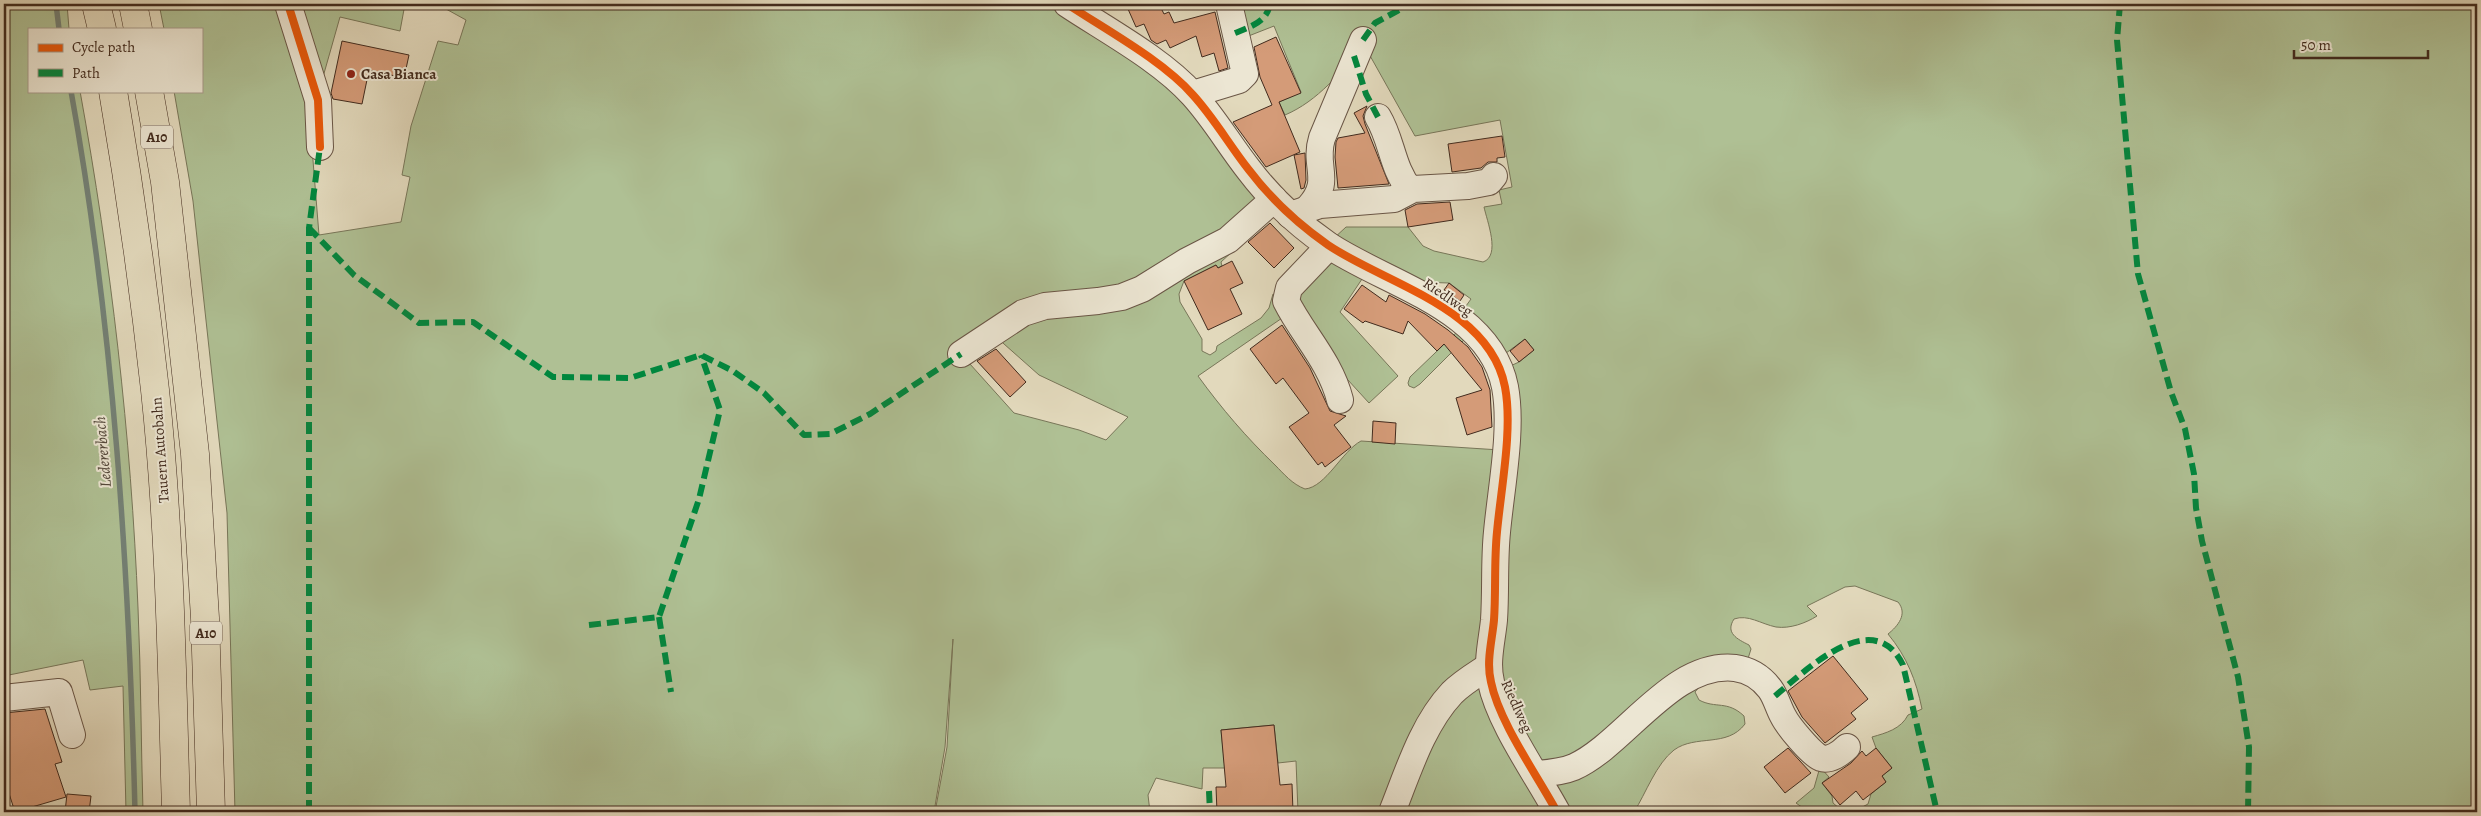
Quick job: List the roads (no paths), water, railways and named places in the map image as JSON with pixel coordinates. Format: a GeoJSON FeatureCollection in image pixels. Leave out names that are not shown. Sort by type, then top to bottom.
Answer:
{"type":"FeatureCollection","features":[{"type":"Feature","properties":{"kind":"highway"},"geometry":{"type":"LineString","coordinates":[[96,4],[102,28]]}},
{"type":"Feature","properties":{"kind":"highway"},"geometry":{"type":"LineString","coordinates":[[133,4],[138,28]]}},
{"type":"Feature","properties":{"kind":"highway","name":"Tauern Autobahn"},"geometry":{"type":"LineString","coordinates":[[113,92],[128,179],[155,391],[170,616],[176,812]]}},
{"type":"Feature","properties":{"kind":"highway","name":"A10"},"geometry":{"type":"LineString","coordinates":[[149,92],[165,182],[195,454],[206,618],[211,812]]}},
{"type":"Feature","properties":{"kind":"street"},"geometry":{"type":"LineString","coordinates":[[288,4],[318,100],[320,146]]}},
{"type":"Feature","properties":{"kind":"street","name":"Riedlweg"},"geometry":{"type":"LineString","coordinates":[[1067,4],[1155,62],[1193,94],[1250,172],[1291,207],[1330,246],[1407,287],[1454,316],[1482,339],[1500,369],[1507,402],[1507,428],[1496,536],[1494,620],[1489,666],[1491,682],[1496,699],[1557,812]]}},
{"type":"Feature","properties":{"kind":"street"},"geometry":{"type":"LineString","coordinates":[[1193,94],[1239,80],[1245,74],[1228,4]]}},
{"type":"Feature","properties":{"kind":"street"},"geometry":{"type":"LineString","coordinates":[[961,354],[1024,313],[1045,306],[1122,297],[1142,289],[1187,261],[1291,207],[1321,187],[1318,154],[1322,138],[1363,40]]}},
{"type":"Feature","properties":{"kind":"street"},"geometry":{"type":"LineString","coordinates":[[1378,117],[1390,144],[1399,174],[1410,190]]}},
{"type":"Feature","properties":{"kind":"street"},"geometry":{"type":"LineString","coordinates":[[1291,207],[1388,200],[1410,190],[1468,186],[1489,182],[1494,176]]}},
{"type":"Feature","properties":{"kind":"street"},"geometry":{"type":"LineString","coordinates":[[1330,246],[1289,288],[1286,301],[1328,367],[1340,400]]}},
{"type":"Feature","properties":{"kind":"street"},"geometry":{"type":"LineString","coordinates":[[1392,812],[1419,746],[1437,714],[1452,693],[1489,666]]}},
{"type":"Feature","properties":{"kind":"street"},"geometry":{"type":"LineString","coordinates":[[1537,774],[1574,766],[1600,749],[1674,688],[1698,675],[1721,668],[1735,668],[1758,676],[1775,696],[1784,718],[1815,754],[1822,759],[1838,755],[1847,747]]}},
{"type":"Feature","properties":{"kind":"street"},"geometry":{"type":"LineString","coordinates":[[4,698],[59,692],[72,735]]}},
{"type":"Feature","properties":{"kind":"waterway","name":"Ledererbach"},"geometry":{"type":"LineString","coordinates":[[56,4],[59,28]]}},
{"type":"Feature","properties":{"kind":"waterway","name":"Ledererbach"},"geometry":{"type":"LineString","coordinates":[[71,92],[86,180],[98,270],[117,450],[129,631],[135,812]]}},
{"type":"Feature","properties":{"kind":"place","name":"Casa Bianca"},"geometry":{"type":"Point","coordinates":[351,74]}}]}
